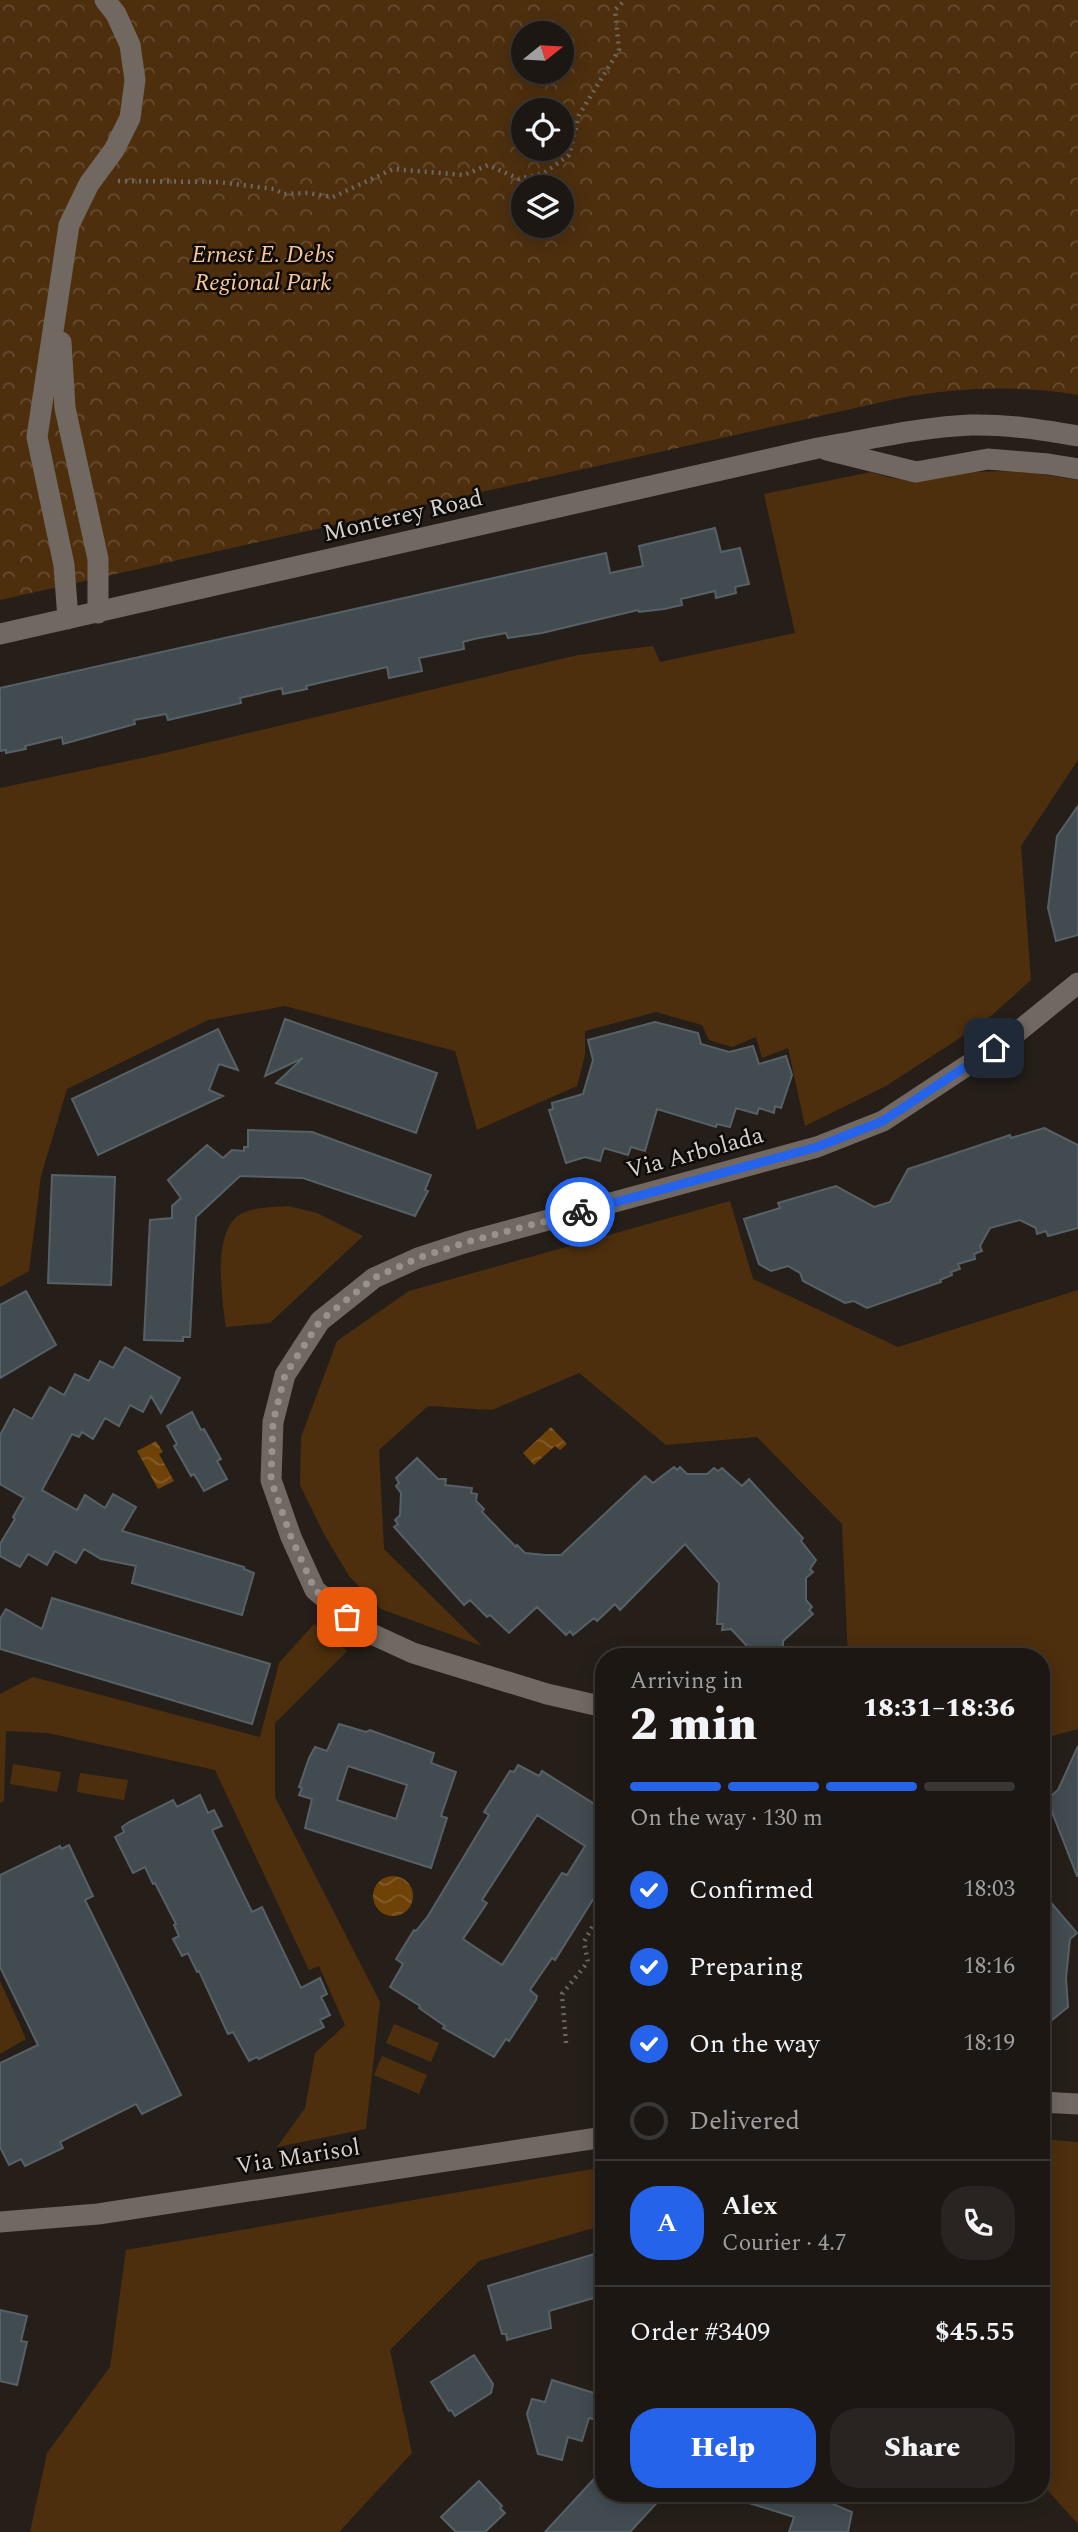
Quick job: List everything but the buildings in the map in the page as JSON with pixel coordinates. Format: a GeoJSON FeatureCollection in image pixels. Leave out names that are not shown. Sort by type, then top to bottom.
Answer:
{"type":"FeatureCollection","features":[{"type":"Feature","properties":{"kind":"street"},"geometry":{"type":"LineString","coordinates":[[68,619],[64,565],[37,437],[69,225],[130,118],[135,80],[130,45],[116,14],[105,0]]}},
{"type":"Feature","properties":{"kind":"street"},"geometry":{"type":"LineString","coordinates":[[69,225],[71,270],[64,305],[61,344],[65,408],[98,559],[98,613]]}},
{"type":"Feature","properties":{"kind":"street","name":"Monterey Road"},"geometry":{"type":"LineString","coordinates":[[1039,429],[1078,422]]}},
{"type":"Feature","properties":{"kind":"street","name":"Monterey Road"},"geometry":{"type":"LineString","coordinates":[[0,635],[818,448],[972,425],[1039,429],[1078,436]]}},
{"type":"Feature","properties":{"kind":"street"},"geometry":{"type":"LineString","coordinates":[[37,437],[70,429]]}},
{"type":"Feature","properties":{"kind":"street","name":"Monterey Road"},"geometry":{"type":"LineString","coordinates":[[818,448],[916,472],[988,459],[1078,469]]}},
{"type":"Feature","properties":{"kind":"street","name":"Via Arbolada"},"geometry":{"type":"LineString","coordinates":[[595,1705],[547,1694],[412,1653],[363,1630],[315,1590],[291,1537],[271,1480],[273,1422],[285,1375],[302,1346],[320,1321],[374,1278],[418,1258],[467,1242],[817,1147],[883,1121],[1015,1034],[1078,983]]}},
{"type":"Feature","properties":{"kind":"street"},"geometry":{"type":"LineString","coordinates":[[1050,2102],[1078,2104]]}},
{"type":"Feature","properties":{"kind":"street","name":"Via Marisol"},"geometry":{"type":"LineString","coordinates":[[0,2222],[98,2214],[595,2138]]}},
{"type":"Feature","properties":{"kind":"path"},"geometry":{"type":"LineString","coordinates":[[93,179],[156,183],[218,182],[274,189],[284,194],[308,193],[334,197],[393,169],[464,175],[488,165],[519,179],[544,173],[569,155],[579,115],[619,50],[615,9],[625,0]]}},
{"type":"Feature","properties":{"kind":"path"},"geometry":{"type":"LineString","coordinates":[[566,2043],[562,1994],[588,1962],[584,1942],[595,1922]]}},
{"type":"Feature","properties":{"kind":"green space","name":"Ernest E. Debs Regional Park"},"geometry":{"type":"Polygon","coordinates":[[[0,0],[1078,0],[1078,395],[989,389],[944,391],[900,398],[0,600],[0,0]]]}},
{"type":"Feature","properties":{"kind":"green space"},"geometry":{"type":"Polygon","coordinates":[[[1020,471],[1078,480],[1078,760],[1021,846],[1031,980],[983,1023],[886,1086],[805,1126],[788,1048],[762,1058],[756,1037],[732,1047],[709,1040],[702,1025],[656,1012],[585,1031],[585,1055],[577,1086],[477,1130],[455,1051],[285,1006],[208,1020],[67,1089],[41,1176],[29,1271],[0,1287],[0,788],[156,755],[578,655],[653,646],[660,662],[795,633],[764,494],[871,472],[911,480],[963,472],[1020,471]]]}},
{"type":"Feature","properties":{"kind":"green space"},"geometry":{"type":"Polygon","coordinates":[[[730,1201],[753,1279],[898,1347],[1078,1290],[1078,1729],[1050,1737],[1050,1648],[848,1648],[842,1524],[757,1437],[666,1445],[579,1373],[492,1410],[428,1406],[379,1450],[384,1549],[482,1646],[381,1609],[349,1576],[300,1485],[301,1437],[337,1341],[409,1291],[730,1201]]]}},
{"type":"Feature","properties":{"kind":"green space"},"geometry":{"type":"Polygon","coordinates":[[[288,1206],[317,1213],[363,1236],[270,1323],[226,1327],[221,1267],[225,1236],[231,1224],[239,1215],[250,1210],[288,1206]]]}},
{"type":"Feature","properties":{"kind":"green space"},"geometry":{"type":"Polygon","coordinates":[[[314,1624],[347,1651],[275,1723],[275,1797],[380,2002],[366,2129],[277,2147],[305,2108],[315,2053],[345,2025],[319,1966],[309,1970],[215,1770],[48,1733],[6,1731],[4,1801],[0,1803],[0,1694],[33,1677],[260,1737],[279,1663],[314,1624]]]}},
{"type":"Feature","properties":{"kind":"green space"},"geometry":{"type":"Polygon","coordinates":[[[13,1764],[61,1772],[57,1792],[10,1784],[13,1764]]]}},
{"type":"Feature","properties":{"kind":"green space"},"geometry":{"type":"Polygon","coordinates":[[[80,1773],[128,1780],[124,1800],[77,1792],[80,1773]]]}},
{"type":"Feature","properties":{"kind":"green space"},"geometry":{"type":"Polygon","coordinates":[[[0,1981],[26,2039],[0,2054],[0,1981]]]}},
{"type":"Feature","properties":{"kind":"green space"},"geometry":{"type":"Polygon","coordinates":[[[394,2024],[439,2043],[431,2062],[386,2043],[394,2024]]]}},
{"type":"Feature","properties":{"kind":"green space"},"geometry":{"type":"Polygon","coordinates":[[[382,2056],[427,2075],[419,2094],[374,2075],[382,2056]]]}},
{"type":"Feature","properties":{"kind":"green space"},"geometry":{"type":"Polygon","coordinates":[[[1050,2140],[1078,2142],[1078,2524],[1050,2493],[1050,2140]]]}},
{"type":"Feature","properties":{"kind":"green space"},"geometry":{"type":"Polygon","coordinates":[[[595,2169],[595,2228],[479,2261],[390,2350],[412,2453],[339,2532],[30,2532],[47,2453],[110,2367],[126,2250],[595,2169]]]}},
{"type":"Feature","properties":{"kind":"water"},"geometry":{"type":"Polygon","coordinates":[[[551,1427],[567,1444],[560,1450],[555,1446],[534,1465],[523,1453],[551,1427]]]}},
{"type":"Feature","properties":{"kind":"water"},"geometry":{"type":"Polygon","coordinates":[[[156,1441],[163,1452],[159,1454],[174,1481],[158,1489],[137,1451],[156,1441]]]}},
{"type":"Feature","properties":{"kind":"water"},"geometry":{"type":"Polygon","coordinates":[[[393,1876],[401,1877],[407,1882],[412,1888],[412,1904],[407,1910],[401,1915],[393,1916],[385,1915],[379,1910],[374,1904],[373,1896],[374,1888],[379,1882],[385,1877],[393,1876]]]}},
{"type":"Feature","properties":{"kind":"way so far"},"geometry":{"type":"LineString","coordinates":[[347,1617],[315,1590],[291,1537],[271,1480],[273,1422],[285,1375],[320,1321],[374,1278],[418,1258],[467,1242],[580,1212]]}},
{"type":"Feature","properties":{"kind":"route"},"geometry":{"type":"LineString","coordinates":[[580,1212],[817,1147],[883,1121],[994,1048]]}}]}
